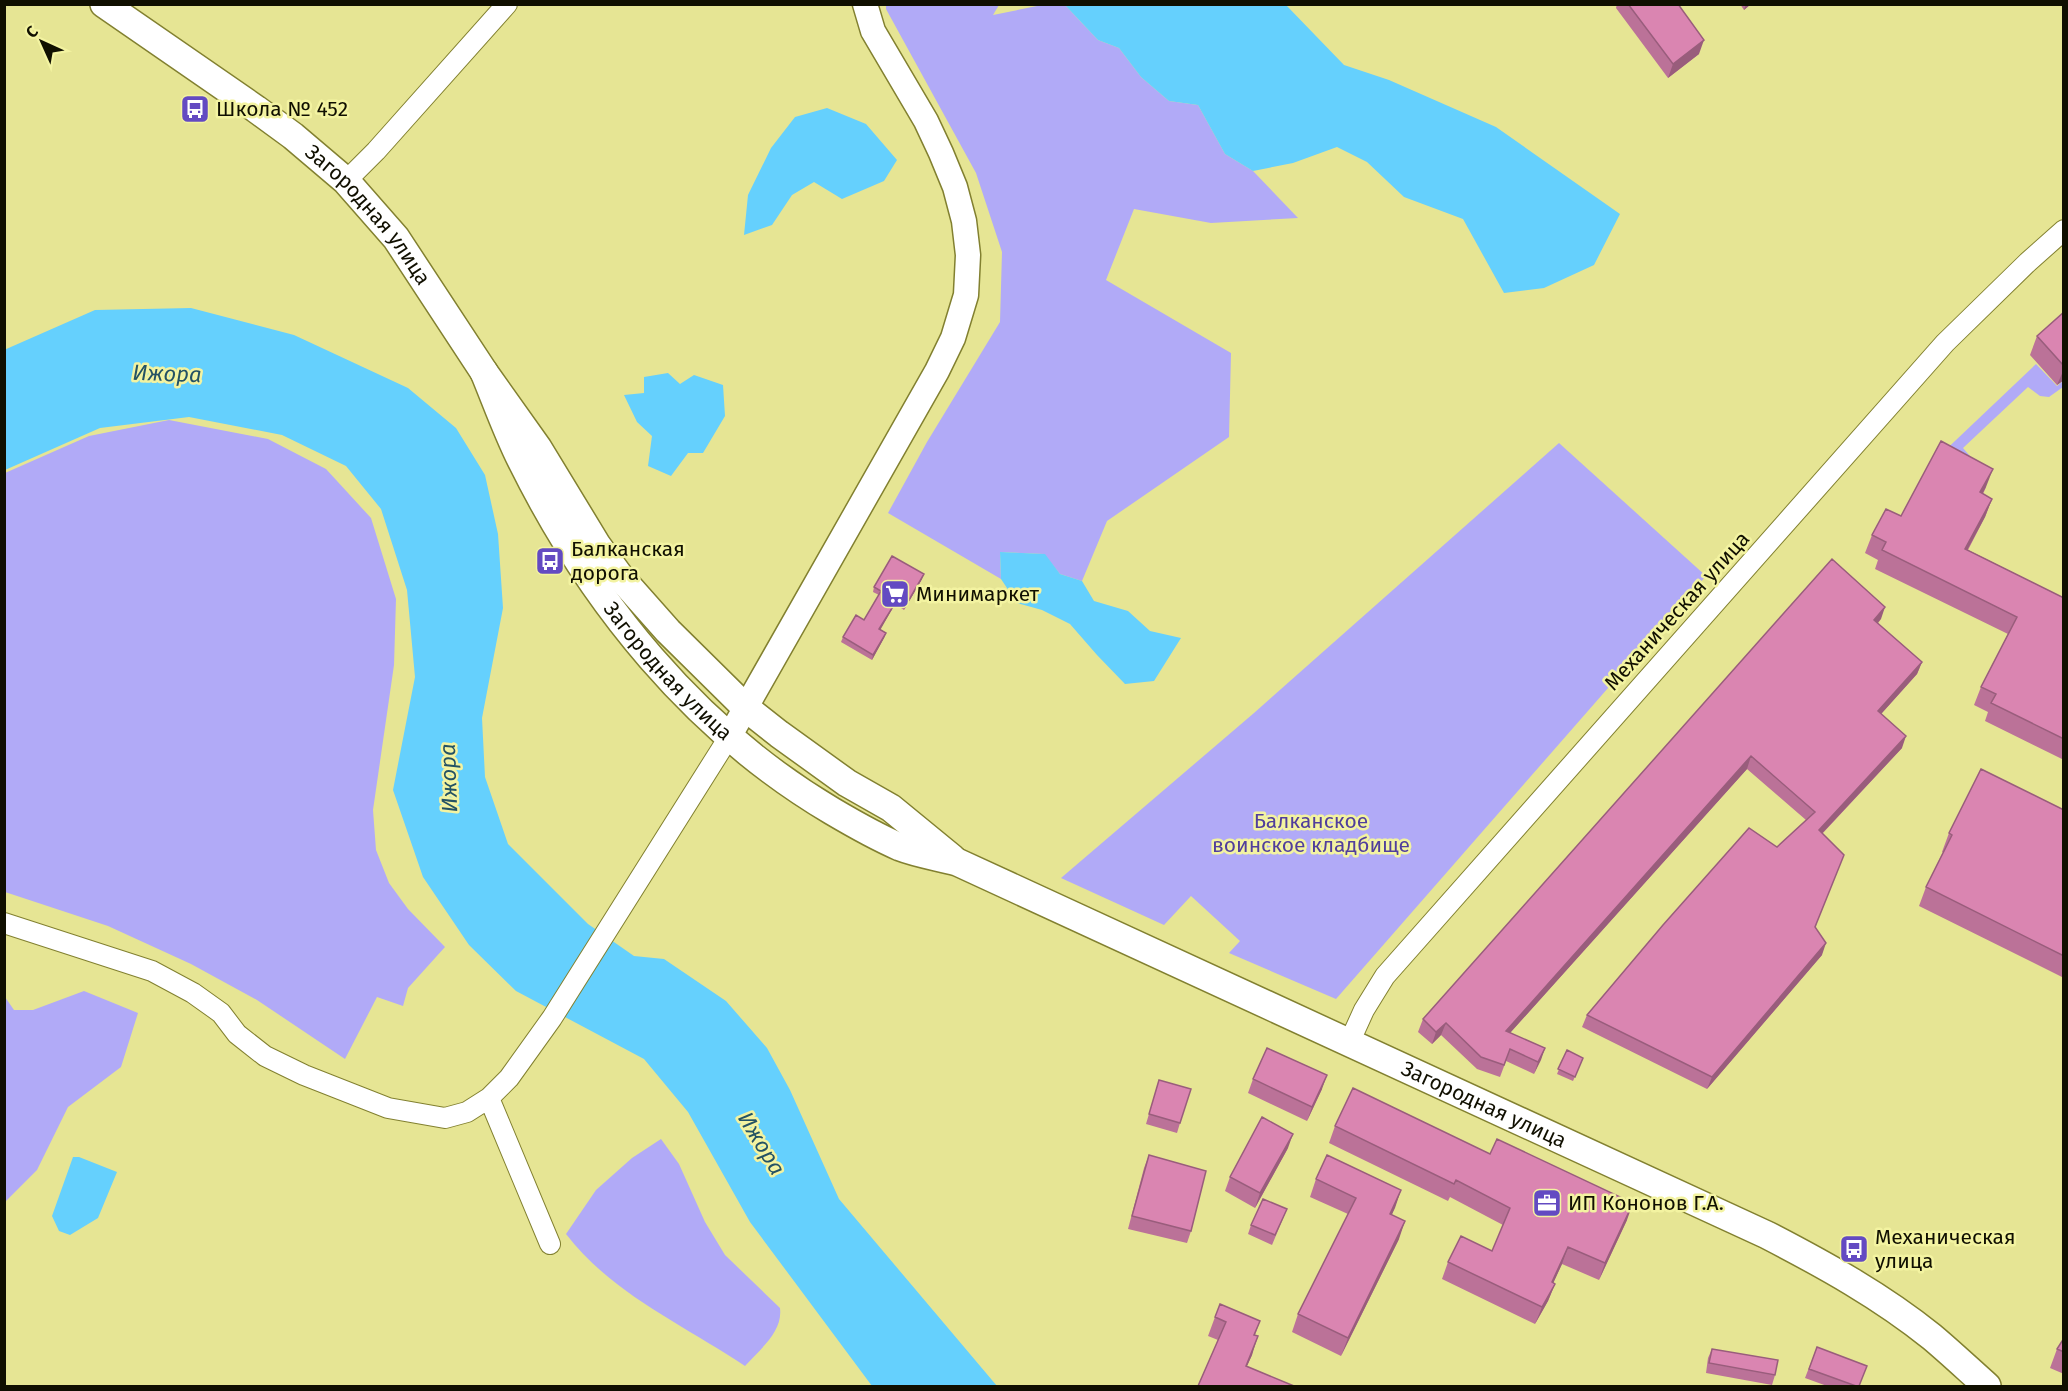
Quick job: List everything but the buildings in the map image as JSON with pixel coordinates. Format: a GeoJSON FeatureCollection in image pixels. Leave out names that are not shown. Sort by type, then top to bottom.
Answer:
{"type":"FeatureCollection","features":[{"type":"Feature","properties":{"kind":"main road","name":"Загородная улица"},"geometry":{"type":"LineString","coordinates":[[104,4],[293,136],[346,181],[396,238],[484,372],[538,448],[597,545],[621,578],[668,631],[746,708],[814,761],[891,808],[957,862]]}},
{"type":"Feature","properties":{"kind":"main road","name":"Загородная улица"},"geometry":{"type":"LineString","coordinates":[[484,372],[520,460],[568,546],[647,655],[729,737],[810,798],[865,830],[902,848],[957,862],[1715,1210],[1817,1261],[1878,1298],[1933,1338],[1987,1386]]}},
{"type":"Feature","properties":{"kind":"street"},"geometry":{"type":"LineString","coordinates":[[346,181],[376,151],[507,4]]}},
{"type":"Feature","properties":{"kind":"street"},"geometry":{"type":"LineString","coordinates":[[4,923],[152,971],[193,993],[220,1012],[237,1034],[265,1056],[304,1075],[388,1108],[445,1118],[467,1112],[489,1098],[509,1078],[552,1018],[613,925],[729,737],[953,338],[966,295],[968,255],[964,221],[956,187],[926,121],[873,31],[865,4]]}},
{"type":"Feature","properties":{"kind":"street","name":"Механическая улица"},"geometry":{"type":"LineString","coordinates":[[1349,1042],[1364,1010],[1385,976],[1938,352],[2028,262],[2064,230]]}},
{"type":"Feature","properties":{"kind":"street"},"geometry":{"type":"LineString","coordinates":[[489,1098],[550,1244]]}},
{"type":"Feature","properties":{"kind":"green space"},"geometry":{"type":"Polygon","coordinates":[[[886,4],[999,5],[993,15],[1037,6],[1065,5],[1098,40],[1119,48],[1141,77],[1169,101],[1198,105],[1225,154],[1253,171],[1298,218],[1211,223],[1134,209],[1106,280],[1231,353],[1229,437],[1107,521],[1082,581],[1060,574],[1044,554],[1000,552],[1001,579],[888,513],[927,442],[1000,322],[1002,252],[976,173],[886,9],[886,4]]]}},
{"type":"Feature","properties":{"kind":"green space"},"geometry":{"type":"Polygon","coordinates":[[[2036,364],[2057,386],[2063,381],[2063,387],[2049,397],[2040,396],[2028,387],[1963,448],[1988,477],[1936,459],[2036,364]]]}},
{"type":"Feature","properties":{"kind":"green space"},"geometry":{"type":"Polygon","coordinates":[[[169,420],[268,439],[326,469],[371,518],[396,599],[394,665],[373,810],[376,850],[389,883],[408,909],[445,947],[408,988],[403,1006],[377,997],[345,1059],[257,1000],[191,964],[108,926],[5,892],[5,473],[89,436],[169,420]]]}},
{"type":"Feature","properties":{"kind":"green space","name":"Балканское воинское кладбище"},"geometry":{"type":"Polygon","coordinates":[[[1559,443],[1706,576],[1336,999],[1229,953],[1240,941],[1191,896],[1164,925],[1061,878],[1254,713],[1559,443]]]}},
{"type":"Feature","properties":{"kind":"green space"},"geometry":{"type":"Polygon","coordinates":[[[84,991],[138,1013],[121,1067],[68,1107],[37,1170],[5,1202],[5,997],[14,1010],[33,1010],[84,991]]]}},
{"type":"Feature","properties":{"kind":"green space"},"geometry":{"type":"Polygon","coordinates":[[[661,1139],[679,1164],[705,1222],[725,1255],[780,1308],[778,1325],[774,1332],[745,1366],[627,1291],[584,1255],[566,1234],[596,1190],[632,1158],[661,1139]]]}},
{"type":"Feature","properties":{"kind":"water"},"geometry":{"type":"Polygon","coordinates":[[[1065,5],[1286,5],[1344,65],[1389,80],[1496,127],[1620,214],[1594,265],[1544,288],[1504,293],[1463,219],[1404,197],[1367,162],[1337,147],[1293,163],[1253,171],[1225,154],[1198,105],[1169,101],[1141,77],[1119,48],[1098,40],[1065,5]]]}},
{"type":"Feature","properties":{"kind":"water"},"geometry":{"type":"Polygon","coordinates":[[[827,108],[866,124],[897,160],[884,181],[842,199],[814,182],[792,195],[772,225],[744,235],[748,195],[771,148],[795,117],[827,108]]]}},
{"type":"Feature","properties":{"kind":"water","name":"Ижора"},"geometry":{"type":"Polygon","coordinates":[[[191,308],[294,335],[408,388],[456,428],[485,475],[498,534],[503,608],[482,718],[485,777],[508,844],[588,924],[634,956],[664,959],[726,1001],[767,1048],[790,1090],[839,1199],[997,1386],[872,1386],[750,1222],[688,1112],[644,1059],[516,991],[469,945],[423,877],[393,790],[415,677],[407,590],[381,509],[346,466],[282,435],[189,417],[100,428],[5,470],[4,350],[95,310],[191,308]]]}},
{"type":"Feature","properties":{"kind":"water"},"geometry":{"type":"Polygon","coordinates":[[[668,373],[680,384],[694,375],[723,385],[725,416],[703,453],[688,453],[671,476],[648,466],[652,436],[637,422],[624,395],[644,393],[644,377],[668,373]]]}},
{"type":"Feature","properties":{"kind":"water"},"geometry":{"type":"Polygon","coordinates":[[[1000,552],[1045,554],[1060,574],[1082,581],[1094,601],[1128,611],[1150,631],[1181,638],[1154,681],[1125,684],[1070,624],[1042,610],[1017,603],[1001,579],[1000,552]]]}},
{"type":"Feature","properties":{"kind":"water"},"geometry":{"type":"Polygon","coordinates":[[[73,1157],[79,1157],[117,1172],[98,1218],[70,1235],[59,1231],[52,1216],[73,1157]]]}},
{"type":"Feature","properties":{"kind":"place","name":"Школа № 452"},"geometry":{"type":"Point","coordinates":[195,109]}},
{"type":"Feature","properties":{"kind":"place","name":"Балканская дорога"},"geometry":{"type":"Point","coordinates":[550,561]}},
{"type":"Feature","properties":{"kind":"place","name":"Минимаркет"},"geometry":{"type":"Point","coordinates":[895,594]}},
{"type":"Feature","properties":{"kind":"place","name":"ИП Кононов Г.А."},"geometry":{"type":"Point","coordinates":[1547,1203]}},
{"type":"Feature","properties":{"kind":"place","name":"Механическая улица"},"geometry":{"type":"Point","coordinates":[1854,1249]}}]}
